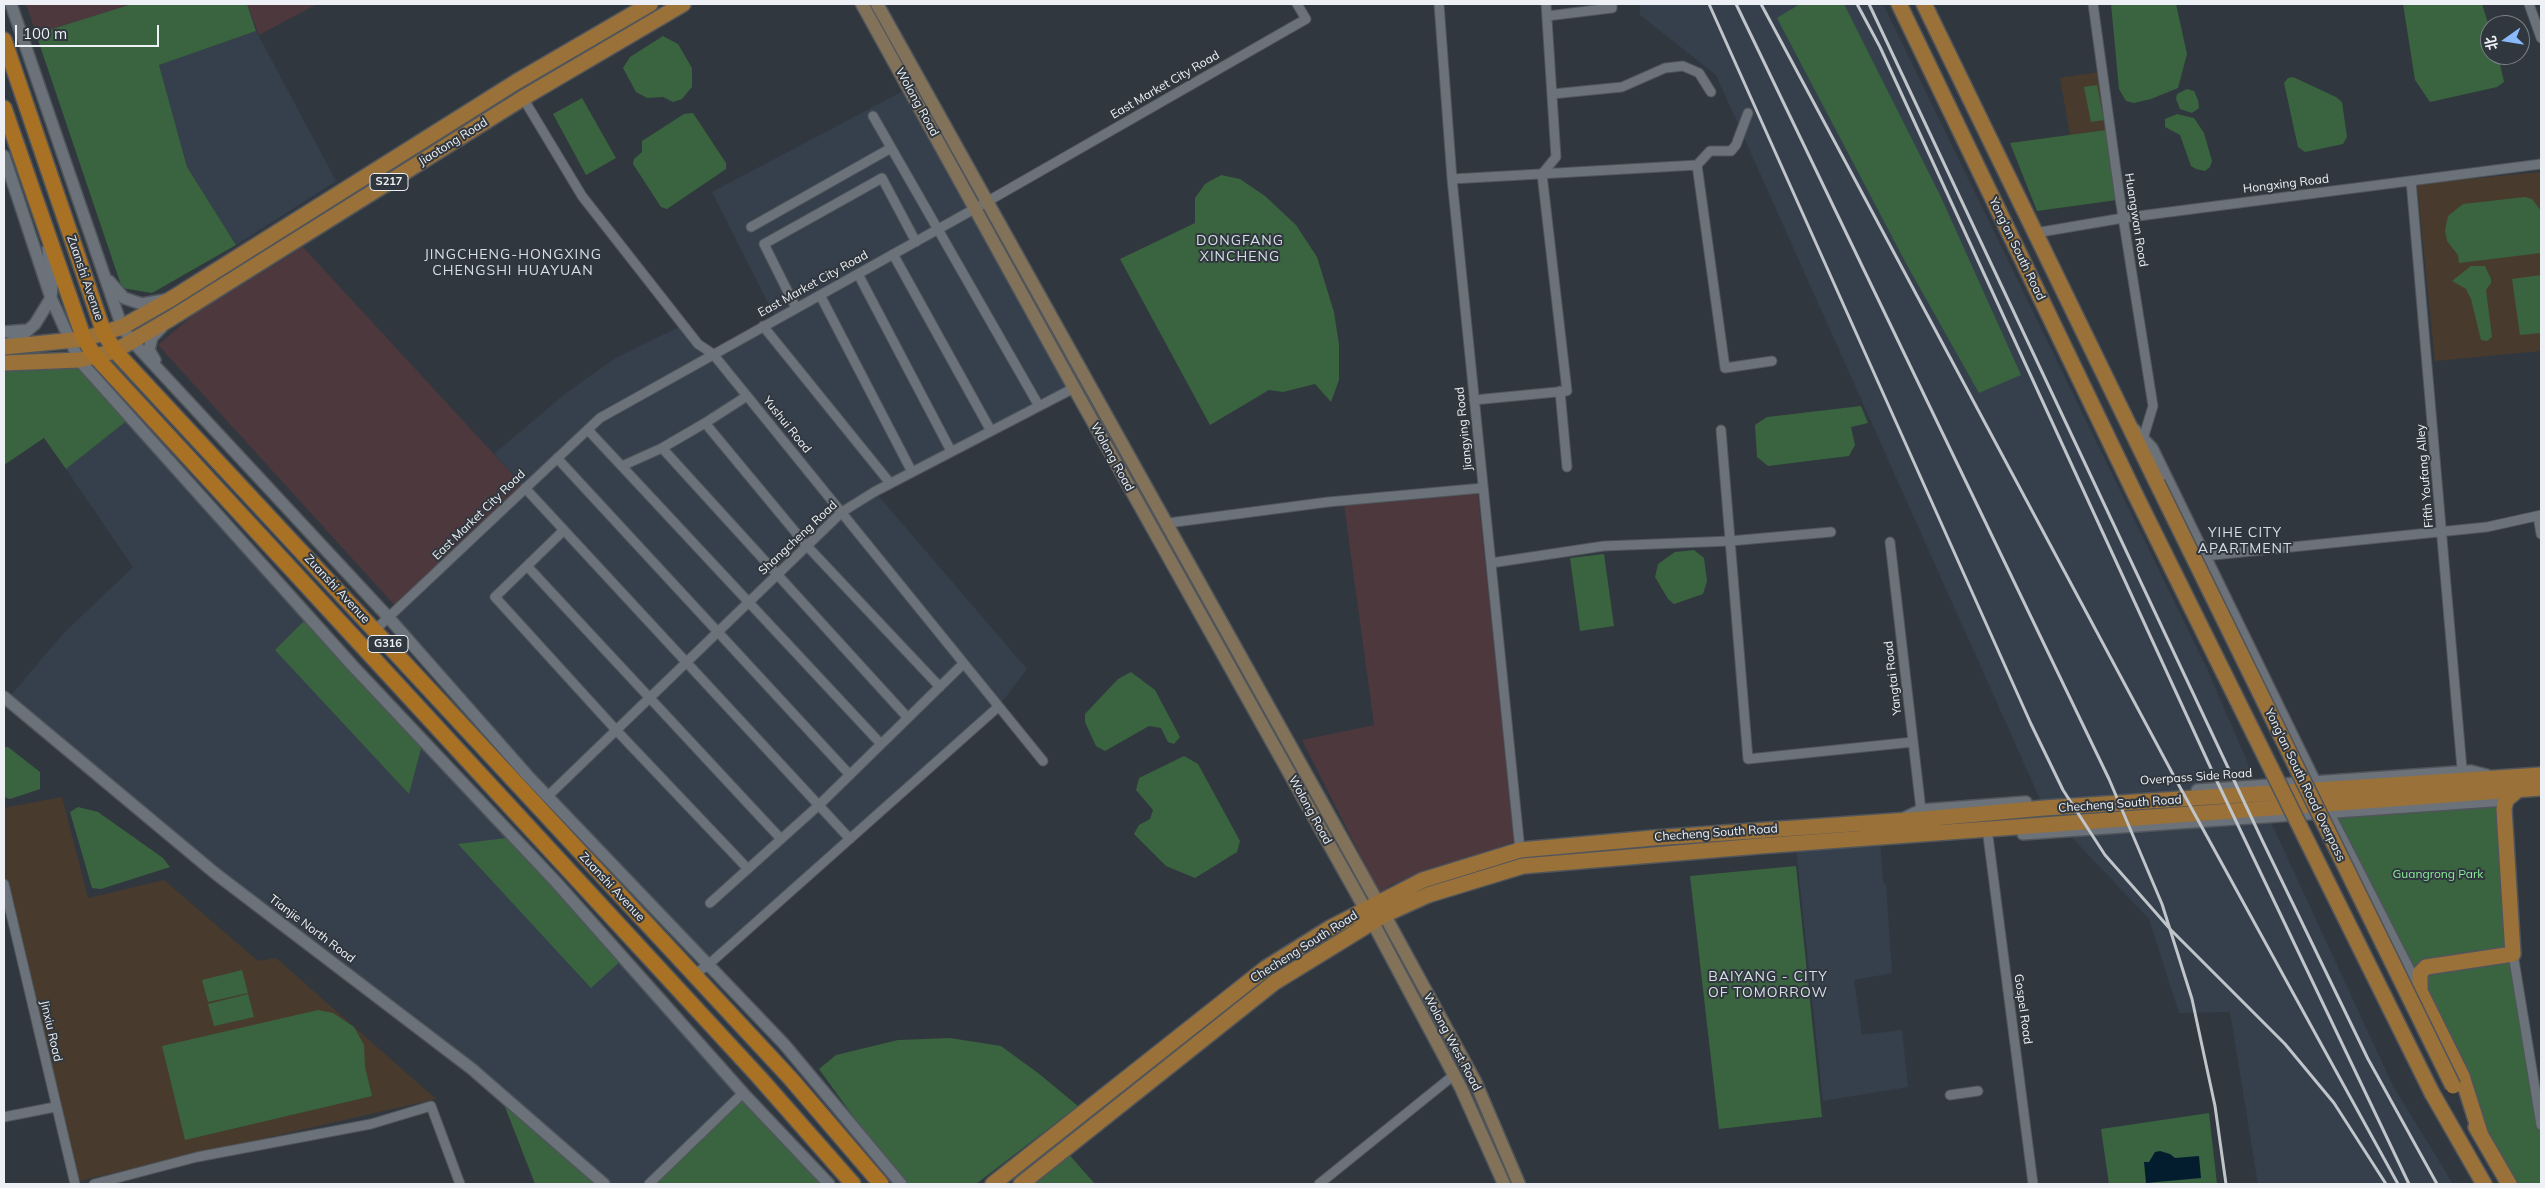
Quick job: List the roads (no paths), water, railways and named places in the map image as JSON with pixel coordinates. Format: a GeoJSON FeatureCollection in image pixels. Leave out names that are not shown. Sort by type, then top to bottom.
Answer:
{"type":"FeatureCollection","features":[{"type":"Feature","properties":{"kind":"highway","name":"Zuanshi Avenue"},"geometry":{"type":"LineString","coordinates":[[4,40],[104,333],[115,351],[375,630],[543,801],[693,975],[795,1083],[881,1184]]}},
{"type":"Feature","properties":{"kind":"highway","name":"Zuanshi Avenue"},"geometry":{"type":"LineString","coordinates":[[4,108],[84,339],[94,356],[759,1076],[853,1184]]}},
{"type":"Feature","properties":{"kind":"main road","name":"Jiaotong Road"},"geometry":{"type":"LineString","coordinates":[[104,333],[122,327],[171,299],[516,82],[650,4]]}},
{"type":"Feature","properties":{"kind":"main road","name":"Jiaotong Road"},"geometry":{"type":"LineString","coordinates":[[94,356],[115,351],[170,319],[523,98],[683,4]]}},
{"type":"Feature","properties":{"kind":"main road","name":"Wolong Road"},"geometry":{"type":"LineString","coordinates":[[862,4],[1074,388],[1375,912]]}},
{"type":"Feature","properties":{"kind":"main road","name":"Wolong Road"},"geometry":{"type":"LineString","coordinates":[[878,4],[1168,523],[1375,912]]}},
{"type":"Feature","properties":{"kind":"main road","name":"Yong'an South Road"},"geometry":{"type":"LineString","coordinates":[[1899,4],[2135,494]]}},
{"type":"Feature","properties":{"kind":"main road","name":"Yong'an South Road"},"geometry":{"type":"LineString","coordinates":[[1924,4],[2157,483]]}},
{"type":"Feature","properties":{"kind":"main road"},"geometry":{"type":"LineString","coordinates":[[2027,269],[2047,258]]}},
{"type":"Feature","properties":{"kind":"main road","name":"S217"},"geometry":{"type":"LineString","coordinates":[[4,346],[69,342],[104,333]]}},
{"type":"Feature","properties":{"kind":"main road","name":"S217"},"geometry":{"type":"LineString","coordinates":[[4,363],[35,360],[79,360],[94,356]]}},
{"type":"Feature","properties":{"kind":"main road","name":"Yong'an South Road Overpass"},"geometry":{"type":"LineString","coordinates":[[2157,483],[2453,1086],[2481,1136]]}},
{"type":"Feature","properties":{"kind":"main road","name":"Yong'an South Road Overpass"},"geometry":{"type":"LineString","coordinates":[[2135,494],[2432,1093],[2484,1184]]}},
{"type":"Feature","properties":{"kind":"main road","name":"Checheng South Road"},"geometry":{"type":"LineString","coordinates":[[1021,1184],[1275,982],[1375,912],[1423,880],[1520,850],[2044,808],[2541,776]]}},
{"type":"Feature","properties":{"kind":"main road","name":"Checheng South Road"},"geometry":{"type":"LineString","coordinates":[[993,1184],[1266,968],[1375,912],[1523,866],[1907,835],[2541,788]]}},
{"type":"Feature","properties":{"kind":"main road"},"geometry":{"type":"LineString","coordinates":[[2509,1184],[2481,1136],[2462,1076],[2420,991],[2420,973],[2426,967],[2513,954],[2504,809],[2506,800],[2519,790]]}},
{"type":"Feature","properties":{"kind":"main road","name":"Wolong West Road"},"geometry":{"type":"LineString","coordinates":[[1375,912],[1454,1075],[1504,1184]]}},
{"type":"Feature","properties":{"kind":"main road","name":"Wolong West Road"},"geometry":{"type":"LineString","coordinates":[[1375,912],[1474,1081],[1519,1184]]}},
{"type":"Feature","properties":{"kind":"street"},"geometry":{"type":"LineString","coordinates":[[11,4],[122,327],[132,341],[389,618],[543,801],[708,965],[792,1053],[901,1184]]}},
{"type":"Feature","properties":{"kind":"street","name":"East Market City Road"},"geometry":{"type":"LineString","coordinates":[[375,630],[600,418],[916,242],[1306,19],[1298,4]]}},
{"type":"Feature","properties":{"kind":"street","name":"Jiangying Road"},"geometry":{"type":"LineString","coordinates":[[1439,4],[1452,179],[1520,850]]}},
{"type":"Feature","properties":{"kind":"street"},"geometry":{"type":"LineString","coordinates":[[1474,400],[1566,391],[1542,174],[1556,157],[1546,4]]}},
{"type":"Feature","properties":{"kind":"street"},"geometry":{"type":"LineString","coordinates":[[1547,16],[1612,8],[1612,4]]}},
{"type":"Feature","properties":{"kind":"street","name":"Huangwan Road"},"geometry":{"type":"LineString","coordinates":[[2093,4],[2123,218],[2153,406],[2143,438]]}},
{"type":"Feature","properties":{"kind":"street"},"geometry":{"type":"LineString","coordinates":[[2529,4],[2541,38]]}},
{"type":"Feature","properties":{"kind":"street"},"geometry":{"type":"LineString","coordinates":[[4,36],[20,31]]}},
{"type":"Feature","properties":{"kind":"street"},"geometry":{"type":"LineString","coordinates":[[1552,94],[1622,87],[1665,68],[1683,66],[1699,73],[1711,92]]}},
{"type":"Feature","properties":{"kind":"street","name":"Yushui Road"},"geometry":{"type":"LineString","coordinates":[[523,98],[582,196],[698,344],[713,354],[1043,761]]}},
{"type":"Feature","properties":{"kind":"street"},"geometry":{"type":"LineString","coordinates":[[1452,179],[1697,164],[1710,150],[1731,151],[1736,145],[1748,113]]}},
{"type":"Feature","properties":{"kind":"street"},"geometry":{"type":"LineString","coordinates":[[873,116],[1039,406]]}},
{"type":"Feature","properties":{"kind":"street"},"geometry":{"type":"LineString","coordinates":[[751,227],[891,148]]}},
{"type":"Feature","properties":{"kind":"street"},"geometry":{"type":"LineString","coordinates":[[4,156],[51,298],[69,342],[79,360],[252,554],[597,928],[743,1093],[829,1184]]}},
{"type":"Feature","properties":{"kind":"street"},"geometry":{"type":"LineString","coordinates":[[1697,164],[1725,368],[1772,361]]}},
{"type":"Feature","properties":{"kind":"street","name":"Hongxing Road"},"geometry":{"type":"LineString","coordinates":[[2035,233],[2123,218],[2541,164]]}},
{"type":"Feature","properties":{"kind":"street"},"geometry":{"type":"LineString","coordinates":[[796,308],[764,244],[882,178],[916,242]]}},
{"type":"Feature","properties":{"kind":"street","name":"Fifth Youfang Alley"},"geometry":{"type":"LineString","coordinates":[[2411,181],[2462,769]]}},
{"type":"Feature","properties":{"kind":"street"},"geometry":{"type":"LineString","coordinates":[[4,346],[17,340],[34,324],[51,298],[52,285],[47,235]]}},
{"type":"Feature","properties":{"kind":"street"},"geometry":{"type":"LineString","coordinates":[[893,254],[991,431]]}},
{"type":"Feature","properties":{"kind":"street"},"geometry":{"type":"LineString","coordinates":[[102,270],[112,286],[124,298],[142,304],[171,299]]}},
{"type":"Feature","properties":{"kind":"street"},"geometry":{"type":"LineString","coordinates":[[858,274],[952,451]]}},
{"type":"Feature","properties":{"kind":"street"},"geometry":{"type":"LineString","coordinates":[[820,295],[912,472]]}},
{"type":"Feature","properties":{"kind":"street"},"geometry":{"type":"LineString","coordinates":[[165,376],[149,350],[152,338],[170,319]]}},
{"type":"Feature","properties":{"kind":"street"},"geometry":{"type":"LineString","coordinates":[[763,326],[890,483]]}},
{"type":"Feature","properties":{"kind":"street"},"geometry":{"type":"LineString","coordinates":[[4,332],[27,330]]}},
{"type":"Feature","properties":{"kind":"street"},"geometry":{"type":"LineString","coordinates":[[35,360],[54,366],[78,369],[112,399]]}},
{"type":"Feature","properties":{"kind":"street","name":"Shangcheng Road"},"geometry":{"type":"LineString","coordinates":[[543,801],[842,512],[890,483],[1074,388]]}},
{"type":"Feature","properties":{"kind":"street"},"geometry":{"type":"LineString","coordinates":[[1560,392],[1567,467]]}},
{"type":"Feature","properties":{"kind":"street"},"geometry":{"type":"LineString","coordinates":[[622,466],[662,448],[747,396]]}},
{"type":"Feature","properties":{"kind":"street"},"geometry":{"type":"LineString","coordinates":[[2126,420],[2152,448],[2315,782]]}},
{"type":"Feature","properties":{"kind":"street"},"geometry":{"type":"LineString","coordinates":[[705,423],[807,546],[940,687]]}},
{"type":"Feature","properties":{"kind":"street"},"geometry":{"type":"LineString","coordinates":[[588,430],[881,744]]}},
{"type":"Feature","properties":{"kind":"street"},"geometry":{"type":"LineString","coordinates":[[1721,430],[1748,758],[1913,742]]}},
{"type":"Feature","properties":{"kind":"street"},"geometry":{"type":"LineString","coordinates":[[662,448],[908,718]]}},
{"type":"Feature","properties":{"kind":"street"},"geometry":{"type":"LineString","coordinates":[[557,458],[850,775]]}},
{"type":"Feature","properties":{"kind":"street"},"geometry":{"type":"LineString","coordinates":[[246,491],[259,478]]}},
{"type":"Feature","properties":{"kind":"street"},"geometry":{"type":"LineString","coordinates":[[525,488],[850,838]]}},
{"type":"Feature","properties":{"kind":"street"},"geometry":{"type":"LineString","coordinates":[[1168,523],[1328,502],[1482,488]]}},
{"type":"Feature","properties":{"kind":"street"},"geometry":{"type":"LineString","coordinates":[[2204,556],[2487,527],[2540,516],[2541,534]]}},
{"type":"Feature","properties":{"kind":"street"},"geometry":{"type":"LineString","coordinates":[[564,530],[495,597],[616,730],[748,869]]}},
{"type":"Feature","properties":{"kind":"street"},"geometry":{"type":"LineString","coordinates":[[1490,563],[1604,546],[1730,541],[1831,532]]}},
{"type":"Feature","properties":{"kind":"street","name":"Yangtai Road"},"geometry":{"type":"LineString","coordinates":[[1890,542],[1921,810]]}},
{"type":"Feature","properties":{"kind":"street"},"geometry":{"type":"LineString","coordinates":[[252,554],[266,543]]}},
{"type":"Feature","properties":{"kind":"street"},"geometry":{"type":"LineString","coordinates":[[527,566],[781,839]]}},
{"type":"Feature","properties":{"kind":"street"},"geometry":{"type":"LineString","coordinates":[[710,903],[819,805],[963,664]]}},
{"type":"Feature","properties":{"kind":"street","name":"Tianjie North Road"},"geometry":{"type":"LineString","coordinates":[[4,697],[216,874],[472,1069],[604,1184]]}},
{"type":"Feature","properties":{"kind":"street"},"geometry":{"type":"LineString","coordinates":[[693,975],[708,965],[998,707]]}},
{"type":"Feature","properties":{"kind":"street","name":"Overpass Side Road"},"geometry":{"type":"LineString","coordinates":[[1897,821],[1921,810],[2471,771],[2498,778]]}},
{"type":"Feature","properties":{"kind":"street"},"geometry":{"type":"LineString","coordinates":[[1907,835],[1937,840],[2506,800]]}},
{"type":"Feature","properties":{"kind":"street"},"geometry":{"type":"LineString","coordinates":[[2328,812],[2420,991]]}},
{"type":"Feature","properties":{"kind":"street","name":"Gospel Road"},"geometry":{"type":"LineString","coordinates":[[1988,836],[2033,1184]]}},
{"type":"Feature","properties":{"kind":"street","name":"Jinxiu Road"},"geometry":{"type":"LineString","coordinates":[[4,884],[75,1184]]}},
{"type":"Feature","properties":{"kind":"street"},"geometry":{"type":"LineString","coordinates":[[597,928],[610,915]]}},
{"type":"Feature","properties":{"kind":"street"},"geometry":{"type":"LineString","coordinates":[[2513,954],[2541,1125]]}},
{"type":"Feature","properties":{"kind":"street"},"geometry":{"type":"LineString","coordinates":[[686,1028],[702,1014]]}},
{"type":"Feature","properties":{"kind":"street"},"geometry":{"type":"LineString","coordinates":[[792,1053],[795,1083]]}},
{"type":"Feature","properties":{"kind":"street"},"geometry":{"type":"LineString","coordinates":[[1319,1184],[1454,1075]]}},
{"type":"Feature","properties":{"kind":"street"},"geometry":{"type":"LineString","coordinates":[[649,1184],[759,1076]]}},
{"type":"Feature","properties":{"kind":"street"},"geometry":{"type":"LineString","coordinates":[[1950,1095],[1978,1091]]}},
{"type":"Feature","properties":{"kind":"street"},"geometry":{"type":"LineString","coordinates":[[4,1117],[55,1106]]}},
{"type":"Feature","properties":{"kind":"street"},"geometry":{"type":"LineString","coordinates":[[94,1184],[197,1157],[371,1124],[432,1106],[460,1184]]}},
{"type":"Feature","properties":{"kind":"railway"},"geometry":{"type":"LineString","coordinates":[[1709,4],[2031,724],[2063,790],[2105,855],[2171,930],[2285,1044],[2334,1103],[2386,1184]]}},
{"type":"Feature","properties":{"kind":"railway"},"geometry":{"type":"LineString","coordinates":[[1736,4],[2109,779],[2162,904],[2192,999],[2215,1106],[2226,1184]]}},
{"type":"Feature","properties":{"kind":"railway"},"geometry":{"type":"LineString","coordinates":[[1761,4],[2176,780],[2398,1184]]}},
{"type":"Feature","properties":{"kind":"railway"},"geometry":{"type":"LineString","coordinates":[[1857,4],[1880,47],[2214,775],[2409,1184]]}},
{"type":"Feature","properties":{"kind":"railway"},"geometry":{"type":"LineString","coordinates":[[1869,4],[2263,842],[2368,1059],[2437,1184]]}},
{"type":"Feature","properties":{"kind":"district","name":"DONGFANG XINCHENG"},"geometry":{"type":"Point","coordinates":[1240,250]}},
{"type":"Feature","properties":{"kind":"district","name":"JINGCHENG-HONGXING CHENGSHI HUAYUAN"},"geometry":{"type":"Point","coordinates":[513,264]}},
{"type":"Feature","properties":{"kind":"district","name":"YIHE CITY APARTMENT"},"geometry":{"type":"Point","coordinates":[2245,542]}},
{"type":"Feature","properties":{"kind":"district","name":"BAIYANG - CITY OF TOMORROW"},"geometry":{"type":"Point","coordinates":[1768,986]}},
{"type":"Feature","properties":{"kind":"park label","name":"Guangrong Park"},"geometry":{"type":"Point","coordinates":[2438,874]}}]}
